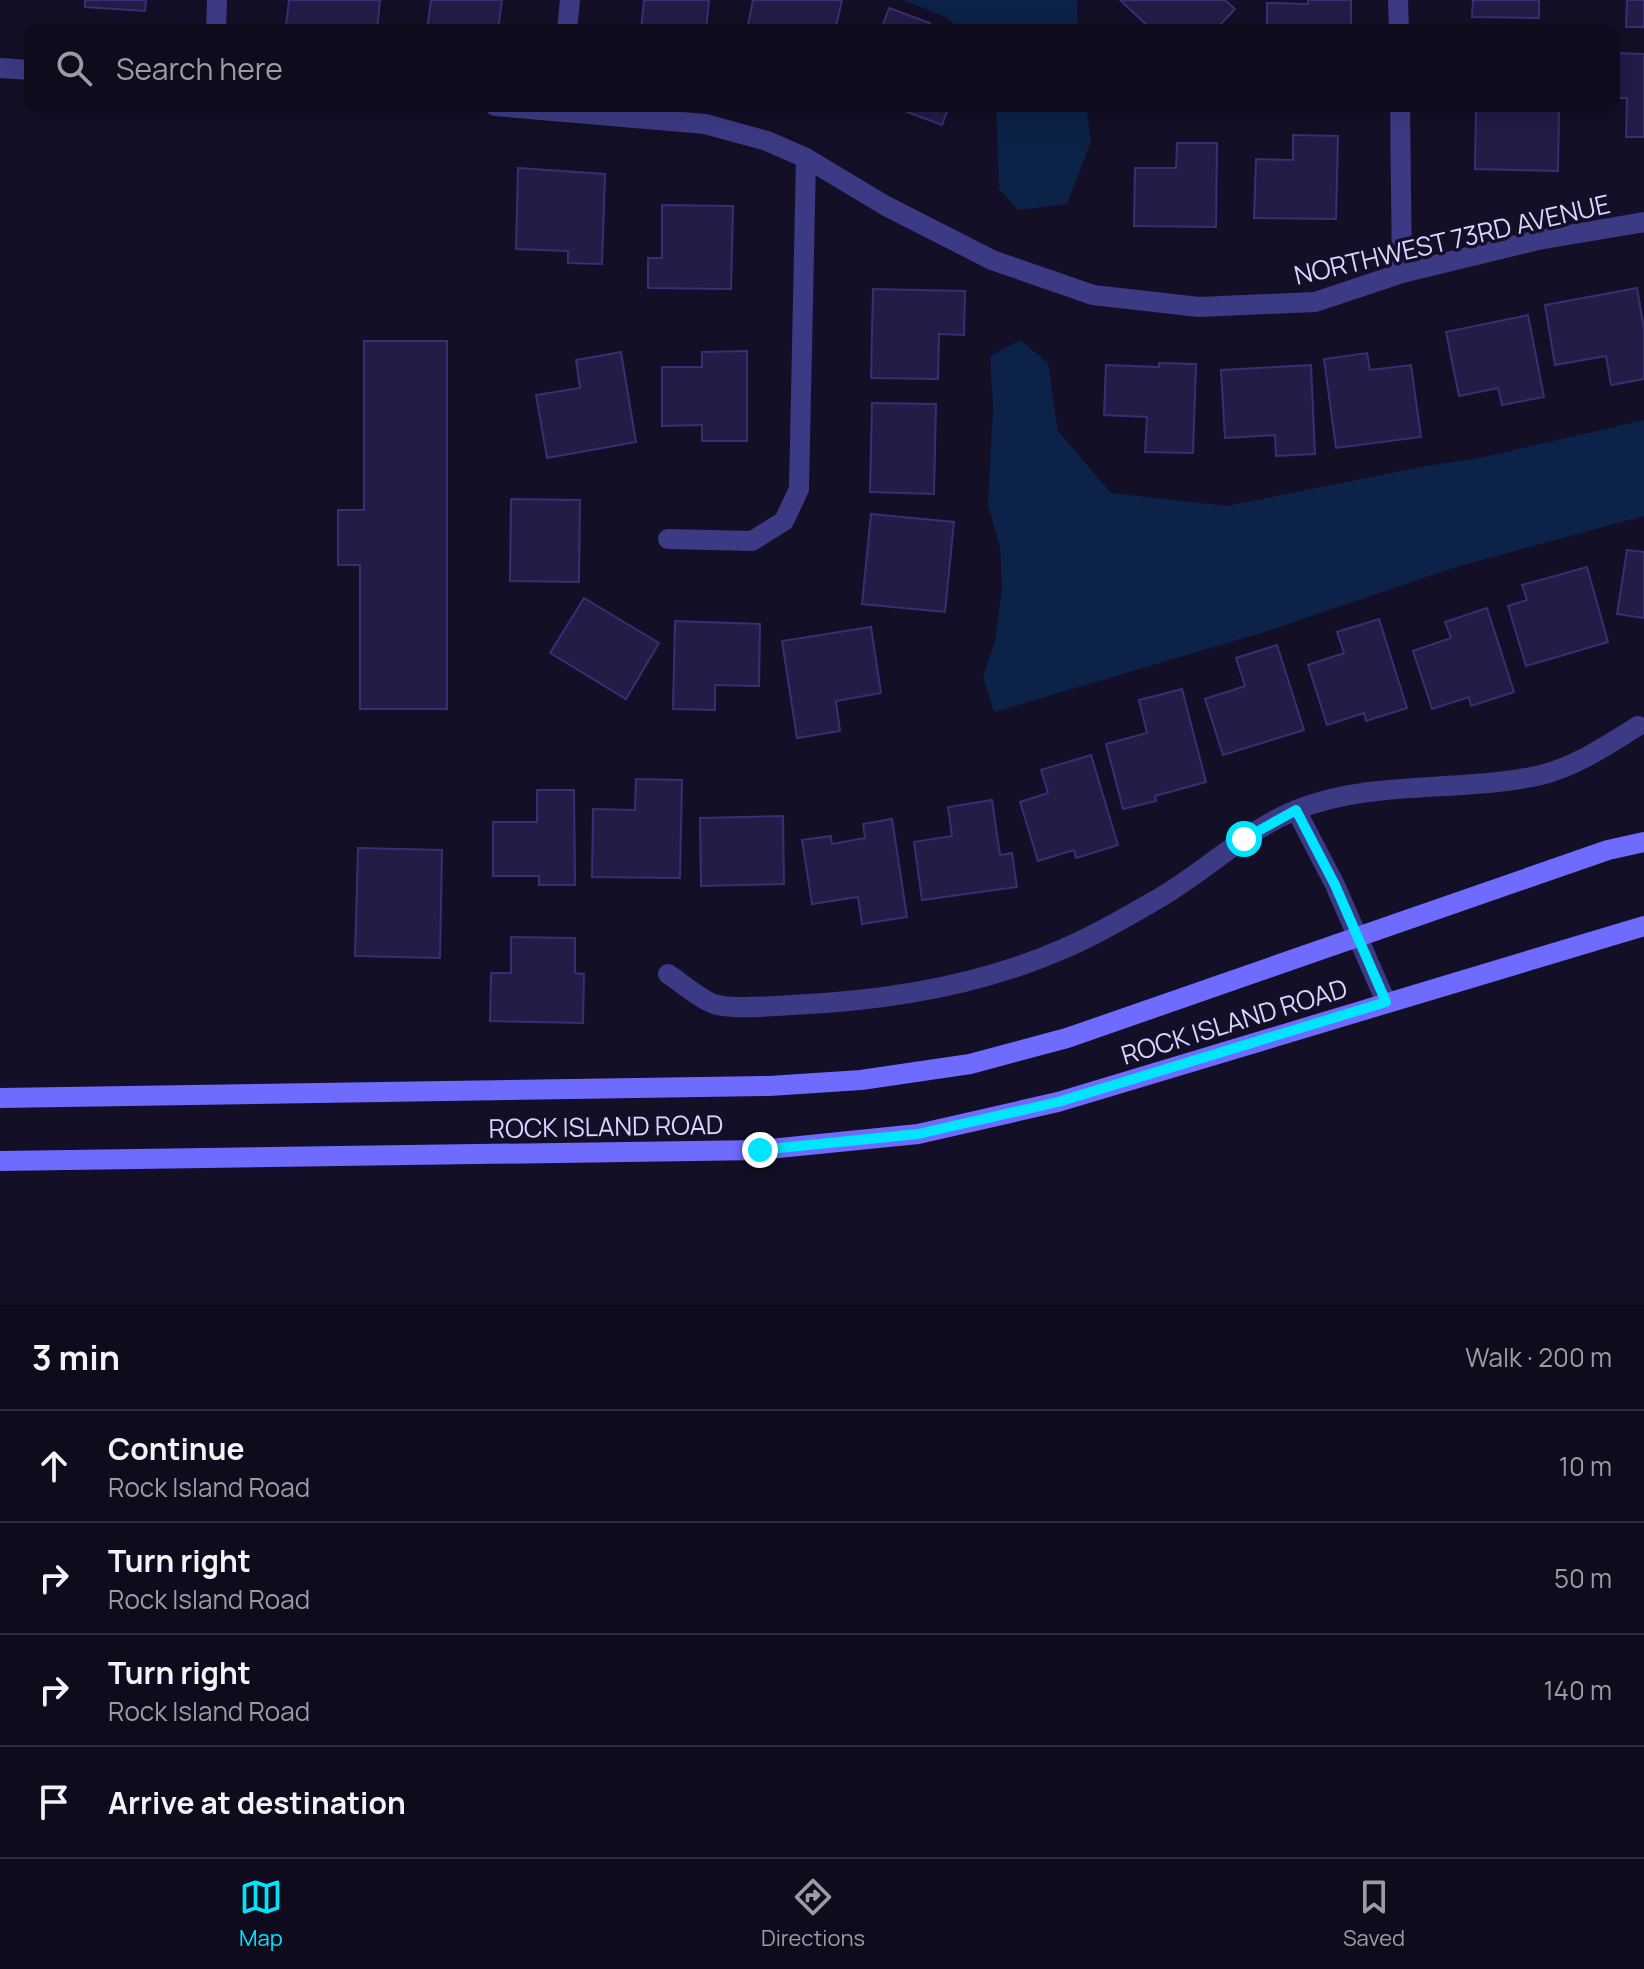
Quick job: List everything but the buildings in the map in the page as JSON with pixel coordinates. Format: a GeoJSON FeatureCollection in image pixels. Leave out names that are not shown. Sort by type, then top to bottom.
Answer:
{"type":"FeatureCollection","features":[{"type":"Feature","properties":{"kind":"main road","name":"ROCK ISLAND ROAD"},"geometry":{"type":"LineString","coordinates":[[0,1098],[754,1087],[861,1080],[970,1064],[1067,1038],[1357,935],[1608,850],[1644,842]]}},
{"type":"Feature","properties":{"kind":"main road","name":"ROCK ISLAND ROAD"},"geometry":{"type":"LineString","coordinates":[[0,1161],[760,1150],[918,1134],[1058,1102],[1644,926]]}},
{"type":"Feature","properties":{"kind":"street"},"geometry":{"type":"LineString","coordinates":[[216,24],[217,0]]}},
{"type":"Feature","properties":{"kind":"street"},"geometry":{"type":"LineString","coordinates":[[568,24],[570,0]]}},
{"type":"Feature","properties":{"kind":"street"},"geometry":{"type":"LineString","coordinates":[[1398,0],[1399,24]]}},
{"type":"Feature","properties":{"kind":"street"},"geometry":{"type":"LineString","coordinates":[[0,68],[24,70]]}},
{"type":"Feature","properties":{"kind":"street","name":"NORTHWEST 73RD AVENUE"},"geometry":{"type":"LineString","coordinates":[[596,112],[705,124],[767,141],[806,158],[886,206],[992,260],[1093,295],[1199,307],[1315,302],[1402,273],[1538,240],[1644,222]]}},
{"type":"Feature","properties":{"kind":"street"},"geometry":{"type":"LineString","coordinates":[[1400,112],[1402,273]]}},
{"type":"Feature","properties":{"kind":"street"},"geometry":{"type":"LineString","coordinates":[[668,539],[752,541],[784,521],[799,489],[806,158]]}},
{"type":"Feature","properties":{"kind":"street"},"geometry":{"type":"LineString","coordinates":[[668,974],[714,1004],[756,1007],[901,994],[985,977],[1063,949],[1157,900],[1244,839],[1296,810],[1356,795],[1490,783],[1543,774],[1585,759],[1638,726]]}},
{"type":"Feature","properties":{"kind":"street","name":"ROCK ISLAND ROAD"},"geometry":{"type":"LineString","coordinates":[[1296,810],[1335,885],[1386,1002]]}},
{"type":"Feature","properties":{"kind":"water"},"geometry":{"type":"Polygon","coordinates":[[[902,0],[1077,0],[1078,24],[954,24],[944,16],[902,0]]]}},
{"type":"Feature","properties":{"kind":"water"},"geometry":{"type":"Polygon","coordinates":[[[996,112],[1087,112],[1091,141],[1067,204],[1018,210],[999,189],[996,112]]]}},
{"type":"Feature","properties":{"kind":"water"},"geometry":{"type":"Polygon","coordinates":[[[1020,340],[1048,363],[1058,431],[1111,493],[1227,506],[1479,458],[1644,420],[1644,516],[1456,567],[1261,633],[994,712],[983,677],[995,641],[1002,588],[1000,547],[988,505],[993,407],[990,356],[1020,340]]]}},
{"type":"Feature","properties":{"kind":"route"},"geometry":{"type":"LineString","coordinates":[[760,1150],[918,1134],[1058,1102],[1386,1002],[1335,885],[1296,810],[1244,839]]}}]}
